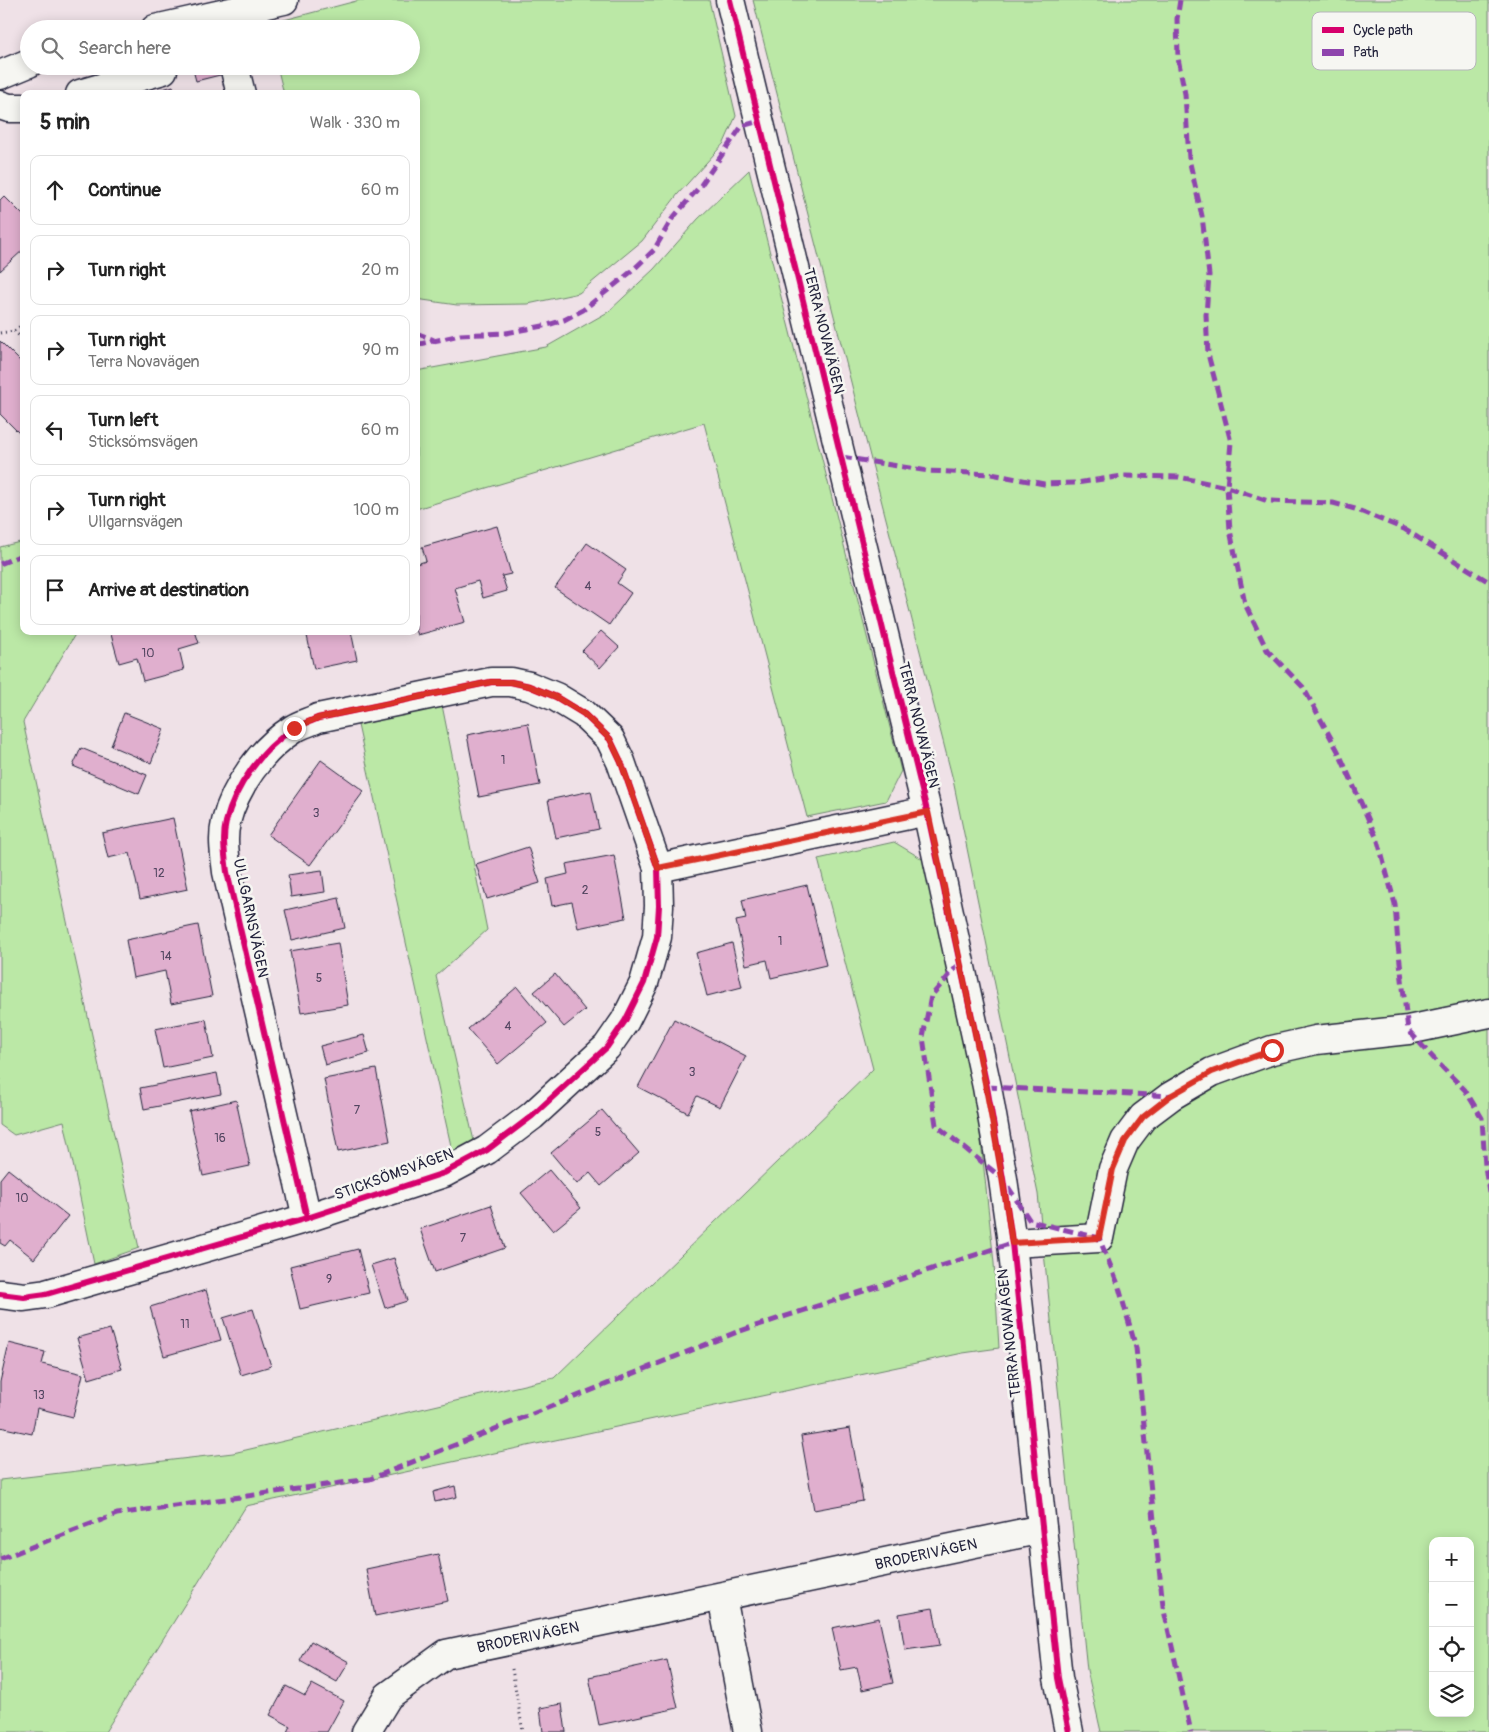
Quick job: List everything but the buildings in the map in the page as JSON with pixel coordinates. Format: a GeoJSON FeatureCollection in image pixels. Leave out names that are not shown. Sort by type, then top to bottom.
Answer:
{"type":"FeatureCollection","features":[{"type":"Feature","properties":{"kind":"street"},"geometry":{"type":"LineString","coordinates":[[230,20],[284,0]]}},
{"type":"Feature","properties":{"kind":"street","name":"TERRA NOVAVÄGEN"},"geometry":{"type":"LineString","coordinates":[[730,0],[928,812],[986,1086],[1003,1179],[1012,1243],[1058,1678],[1069,1732]]}},
{"type":"Feature","properties":{"kind":"street"},"geometry":{"type":"LineString","coordinates":[[0,75],[20,67]]}},
{"type":"Feature","properties":{"kind":"street"},"geometry":{"type":"LineString","coordinates":[[94,90],[146,75]]}},
{"type":"Feature","properties":{"kind":"street"},"geometry":{"type":"LineString","coordinates":[[236,75],[240,90]]}},
{"type":"Feature","properties":{"kind":"street"},"geometry":{"type":"LineString","coordinates":[[0,105],[9,108],[20,108]]}},
{"type":"Feature","properties":{"kind":"street","name":"ULLGARNSVÄGEN"},"geometry":{"type":"LineString","coordinates":[[306,1218],[226,872],[224,846],[226,823],[235,796],[254,768],[274,745],[294,728],[318,718],[491,682],[511,682],[529,686],[556,697],[584,714],[610,739],[621,762],[658,868]]}},
{"type":"Feature","properties":{"kind":"street"},"geometry":{"type":"LineString","coordinates":[[658,868],[928,812]]}},
{"type":"Feature","properties":{"kind":"street","name":"STICKSÖMSVÄGEN"},"geometry":{"type":"LineString","coordinates":[[0,1294],[24,1297],[46,1294],[306,1218],[444,1173],[487,1150],[532,1116],[607,1047],[626,1021],[644,983],[657,937],[659,906],[658,868]]}},
{"type":"Feature","properties":{"kind":"street"},"geometry":{"type":"LineString","coordinates":[[1012,1243],[1099,1238],[1113,1169],[1125,1141],[1143,1117],[1170,1096],[1212,1072],[1272,1050],[1316,1040],[1408,1030],[1489,1013]]}},
{"type":"Feature","properties":{"kind":"street","name":"BRODERIVÄGEN"},"geometry":{"type":"LineString","coordinates":[[366,1732],[388,1696],[446,1654],[1042,1529]]}},
{"type":"Feature","properties":{"kind":"street"},"geometry":{"type":"LineString","coordinates":[[722,1596],[748,1732]]}},
{"type":"Feature","properties":{"kind":"path"},"geometry":{"type":"LineString","coordinates":[[0,333],[14,331],[20,326]]}},
{"type":"Feature","properties":{"kind":"path"},"geometry":{"type":"LineString","coordinates":[[14,331],[20,336]]}},
{"type":"Feature","properties":{"kind":"path"},"geometry":{"type":"LineString","coordinates":[[507,1642],[523,1732]]}},
{"type":"Feature","properties":{"kind":"green space"},"geometry":{"type":"Polygon","coordinates":[[[360,0],[709,0],[736,116],[724,143],[678,194],[642,241],[579,293],[528,304],[457,305],[420,300],[420,90],[283,90],[279,75],[420,75],[420,20],[284,20],[360,0]]]}},
{"type":"Feature","properties":{"kind":"green space"},"geometry":{"type":"Polygon","coordinates":[[[753,0],[1489,0],[1489,1732],[1101,1732],[1087,1670],[1038,1194],[953,780],[753,0]]]}},
{"type":"Feature","properties":{"kind":"green space"},"geometry":{"type":"Polygon","coordinates":[[[749,170],[901,771],[886,801],[807,817],[704,423],[420,508],[420,370],[546,347],[608,312],[654,269],[698,219],[749,170]]]}},
{"type":"Feature","properties":{"kind":"green space"},"geometry":{"type":"Polygon","coordinates":[[[20,542],[20,635],[75,635],[23,722],[139,1248],[94,1264],[64,1121],[14,1135],[0,1125],[0,547],[20,542]]]}},
{"type":"Feature","properties":{"kind":"green space"},"geometry":{"type":"Polygon","coordinates":[[[442,705],[487,930],[436,976],[474,1141],[453,1155],[358,725],[442,705]]]}},
{"type":"Feature","properties":{"kind":"green space"},"geometry":{"type":"Polygon","coordinates":[[[894,842],[924,860],[977,1104],[994,1263],[999,1348],[963,1353],[246,1506],[105,1732],[0,1732],[0,1480],[233,1453],[554,1378],[873,1069],[818,859],[894,842]]]}},
{"type":"Feature","properties":{"kind":"marked path"},"geometry":{"type":"LineString","coordinates":[[1180,0],[1177,19],[1178,58],[1185,94],[1189,159],[1202,216],[1209,275],[1206,315],[1208,354],[1231,442],[1227,487],[1230,530],[1245,604],[1267,650],[1303,687],[1338,751],[1378,841],[1395,904],[1408,1030],[1465,1090],[1482,1118],[1489,1193]]}},
{"type":"Feature","properties":{"kind":"marked path"},"geometry":{"type":"LineString","coordinates":[[420,344],[460,335],[506,333],[548,325],[564,320],[583,310],[632,271],[654,250],[672,219],[701,185],[742,126],[760,121]]}},
{"type":"Feature","properties":{"kind":"marked path"},"geometry":{"type":"LineString","coordinates":[[420,335],[434,340]]}},
{"type":"Feature","properties":{"kind":"marked path"},"geometry":{"type":"LineString","coordinates":[[842,457],[928,471],[991,474],[1044,484],[1076,483],[1123,476],[1179,477],[1227,487],[1268,501],[1333,503],[1355,509],[1404,529],[1489,582]]}},
{"type":"Feature","properties":{"kind":"marked path"},"geometry":{"type":"LineString","coordinates":[[0,564],[20,556]]}},
{"type":"Feature","properties":{"kind":"marked path"},"geometry":{"type":"LineString","coordinates":[[960,963],[931,996],[923,1037],[936,1125],[1003,1179],[1030,1221],[1099,1238],[1118,1284],[1136,1348],[1163,1606],[1191,1732]]}},
{"type":"Feature","properties":{"kind":"marked path"},"geometry":{"type":"LineString","coordinates":[[987,1087],[1171,1096]]}},
{"type":"Feature","properties":{"kind":"marked path"},"geometry":{"type":"LineString","coordinates":[[0,1559],[117,1514],[370,1479],[737,1332],[1012,1243]]}},
{"type":"Feature","properties":{"kind":"cycle path"},"geometry":{"type":"LineString","coordinates":[[730,0],[927,811],[987,1087],[1012,1243],[1058,1678],[1069,1732]]}},
{"type":"Feature","properties":{"kind":"cycle path"},"geometry":{"type":"LineString","coordinates":[[0,1294],[24,1297],[46,1294],[307,1218],[444,1173],[487,1150],[532,1116],[607,1047],[625,1021],[644,983],[657,937],[659,906],[658,868],[621,762],[610,739],[584,714],[556,697],[529,686],[511,682],[491,682],[318,718],[293,729],[271,747],[251,770],[236,795],[230,808],[224,834],[227,872],[307,1218]]}},
{"type":"Feature","properties":{"kind":"route"},"geometry":{"type":"LineString","coordinates":[[294,728],[318,718],[491,682],[511,682],[529,686],[556,697],[584,714],[610,739],[621,762],[658,868],[928,812],[986,1086],[1003,1179],[1012,1243],[1099,1238],[1113,1169],[1125,1141],[1143,1117],[1170,1096],[1212,1072],[1272,1050]]}}]}
